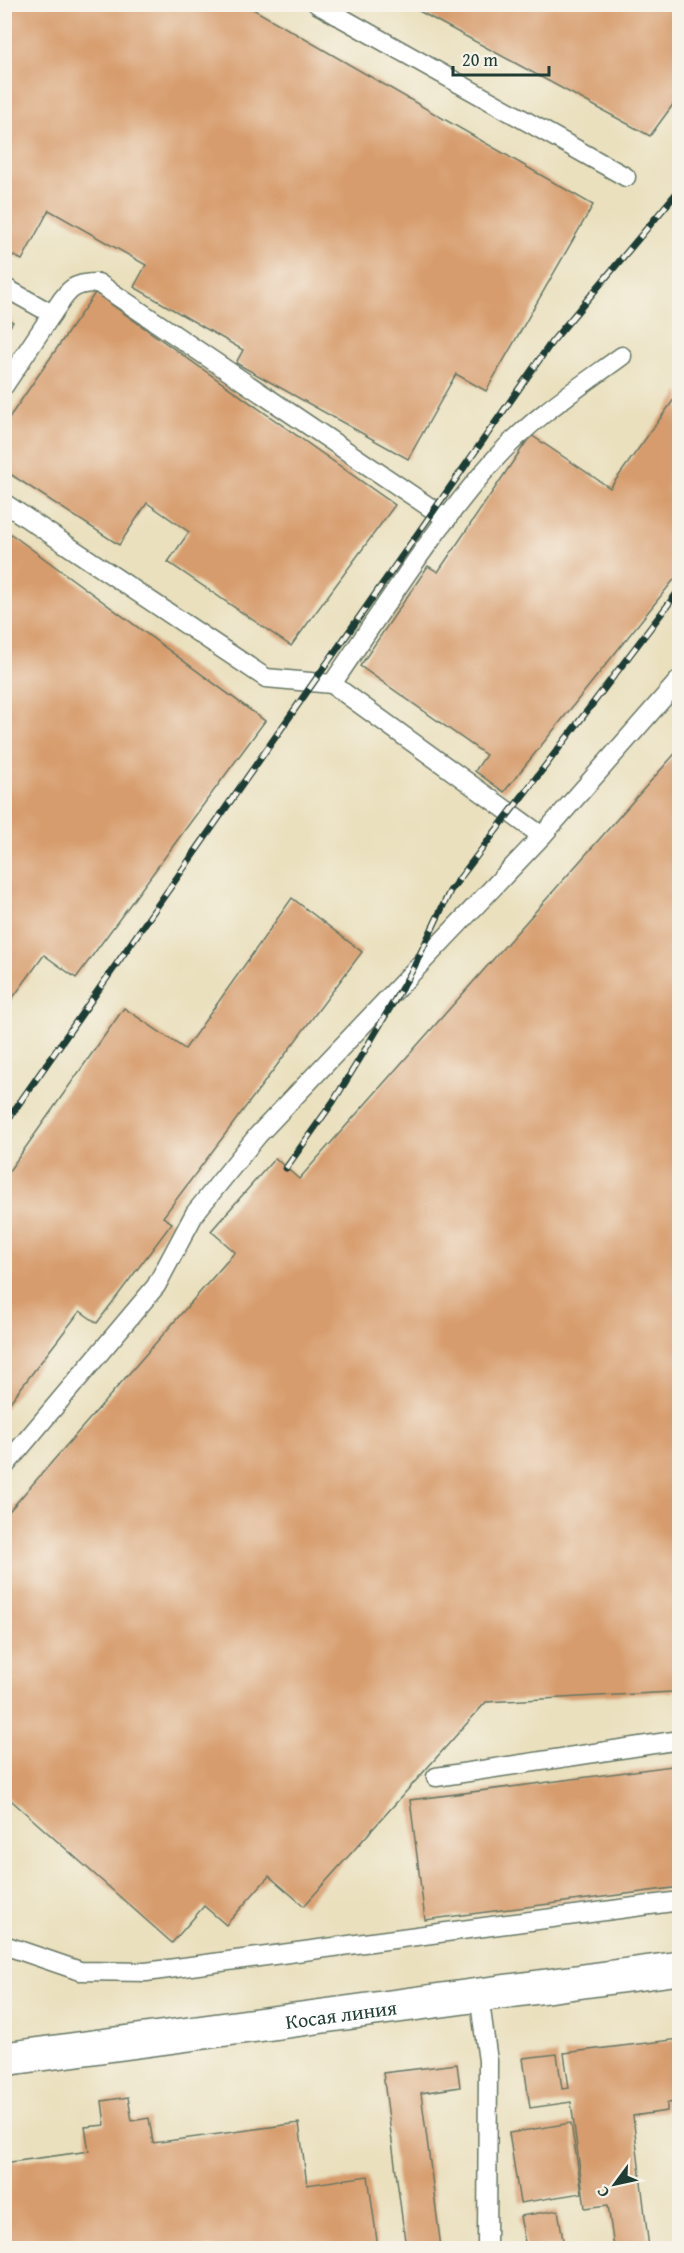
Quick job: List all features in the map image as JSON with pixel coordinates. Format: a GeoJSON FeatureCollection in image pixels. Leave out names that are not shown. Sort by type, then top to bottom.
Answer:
{"type":"FeatureCollection","features":[{"type":"Feature","properties":{"kind":"street","name":"Косая линия"},"geometry":{"type":"LineString","coordinates":[[4,2059],[680,1968]]}},
{"type":"Feature","properties":{"kind":"lane"},"geometry":{"type":"LineString","coordinates":[[317,4],[626,177]]}},
{"type":"Feature","properties":{"kind":"lane"},"geometry":{"type":"LineString","coordinates":[[4,386],[68,291],[82,282],[98,283],[447,519]]}},
{"type":"Feature","properties":{"kind":"lane"},"geometry":{"type":"LineString","coordinates":[[4,287],[52,314]]}},
{"type":"Feature","properties":{"kind":"lane"},"geometry":{"type":"LineString","coordinates":[[332,684],[447,519],[496,458],[545,412],[622,356]]}},
{"type":"Feature","properties":{"kind":"lane"},"geometry":{"type":"LineString","coordinates":[[4,503],[266,678],[332,684],[542,837]]}},
{"type":"Feature","properties":{"kind":"lane"},"geometry":{"type":"LineString","coordinates":[[4,1467],[156,1286],[195,1213],[258,1135],[542,837],[680,679]]}},
{"type":"Feature","properties":{"kind":"lane"},"geometry":{"type":"LineString","coordinates":[[436,1777],[680,1740]]}},
{"type":"Feature","properties":{"kind":"lane"},"geometry":{"type":"LineString","coordinates":[[4,1945],[80,1971],[146,1972],[680,1901]]}},
{"type":"Feature","properties":{"kind":"lane"},"geometry":{"type":"LineString","coordinates":[[479,1995],[488,2061],[487,2248]]}},
{"type":"Feature","properties":{"kind":"building"},"geometry":{"type":"Polygon","coordinates":[[[4,4],[244,4],[593,205],[486,391],[456,374],[408,459],[236,363],[243,350],[134,287],[146,265],[49,210],[22,260],[4,251],[4,4]]]}},
{"type":"Feature","properties":{"kind":"building"},"geometry":{"type":"Polygon","coordinates":[[[406,4],[680,4],[680,95],[650,136],[406,4]]]}},
{"type":"Feature","properties":{"kind":"building"},"geometry":{"type":"Polygon","coordinates":[[[95,293],[395,505],[291,646],[168,562],[189,532],[147,503],[119,545],[4,470],[4,425],[95,293]]]}},
{"type":"Feature","properties":{"kind":"building"},"geometry":{"type":"Polygon","coordinates":[[[4,317],[13,322],[4,335],[4,317]]]}},
{"type":"Feature","properties":{"kind":"building"},"geometry":{"type":"Polygon","coordinates":[[[680,391],[680,572],[504,792],[475,771],[486,755],[360,666],[428,566],[438,572],[531,435],[610,488],[680,391]]]}},
{"type":"Feature","properties":{"kind":"building"},"geometry":{"type":"Polygon","coordinates":[[[11,534],[265,721],[76,978],[44,955],[4,1010],[4,543],[11,534]]]}},
{"type":"Feature","properties":{"kind":"building"},"geometry":{"type":"Polygon","coordinates":[[[680,748],[680,1683],[672,1692],[486,1702],[304,1906],[269,1876],[226,1925],[204,1906],[172,1943],[4,1794],[4,1517],[235,1252],[211,1231],[275,1158],[299,1179],[680,748]]]}},
{"type":"Feature","properties":{"kind":"building"},"geometry":{"type":"Polygon","coordinates":[[[292,898],[362,952],[163,1217],[172,1223],[97,1323],[80,1311],[4,1410],[4,1178],[124,1008],[185,1049],[292,898]]]}},
{"type":"Feature","properties":{"kind":"building"},"geometry":{"type":"Polygon","coordinates":[[[680,1765],[680,1887],[425,1920],[410,1800],[680,1765]]]}},
{"type":"Feature","properties":{"kind":"building"},"geometry":{"type":"Polygon","coordinates":[[[680,2039],[680,2102],[667,2103],[667,2111],[633,2116],[649,2248],[614,2248],[608,2205],[585,2208],[571,2102],[530,2108],[523,2058],[557,2054],[562,2089],[569,2088],[564,2053],[680,2039]]]}},
{"type":"Feature","properties":{"kind":"building"},"geometry":{"type":"Polygon","coordinates":[[[457,2064],[460,2087],[421,2093],[441,2248],[406,2248],[383,2073],[457,2064]]]}},
{"type":"Feature","properties":{"kind":"building"},"geometry":{"type":"Polygon","coordinates":[[[128,2097],[132,2121],[149,2118],[153,2143],[299,2123],[307,2185],[368,2176],[378,2248],[293,2248],[293,2244],[261,2248],[4,2248],[4,2163],[89,2151],[85,2127],[105,2125],[102,2101],[128,2097]]]}},
{"type":"Feature","properties":{"kind":"building"},"geometry":{"type":"Polygon","coordinates":[[[571,2123],[582,2193],[520,2203],[509,2133],[571,2123]]]}},
{"type":"Feature","properties":{"kind":"building"},"geometry":{"type":"Polygon","coordinates":[[[558,2210],[564,2246],[526,2248],[520,2216],[558,2210]]]}},
{"type":"Feature","properties":{"kind":"railway"},"geometry":{"type":"LineString","coordinates":[[4,1125],[551,343],[680,189]]}},
{"type":"Feature","properties":{"kind":"railway"},"geometry":{"type":"LineString","coordinates":[[286,1168],[333,1102],[413,969],[450,891],[680,589]]}}]}
